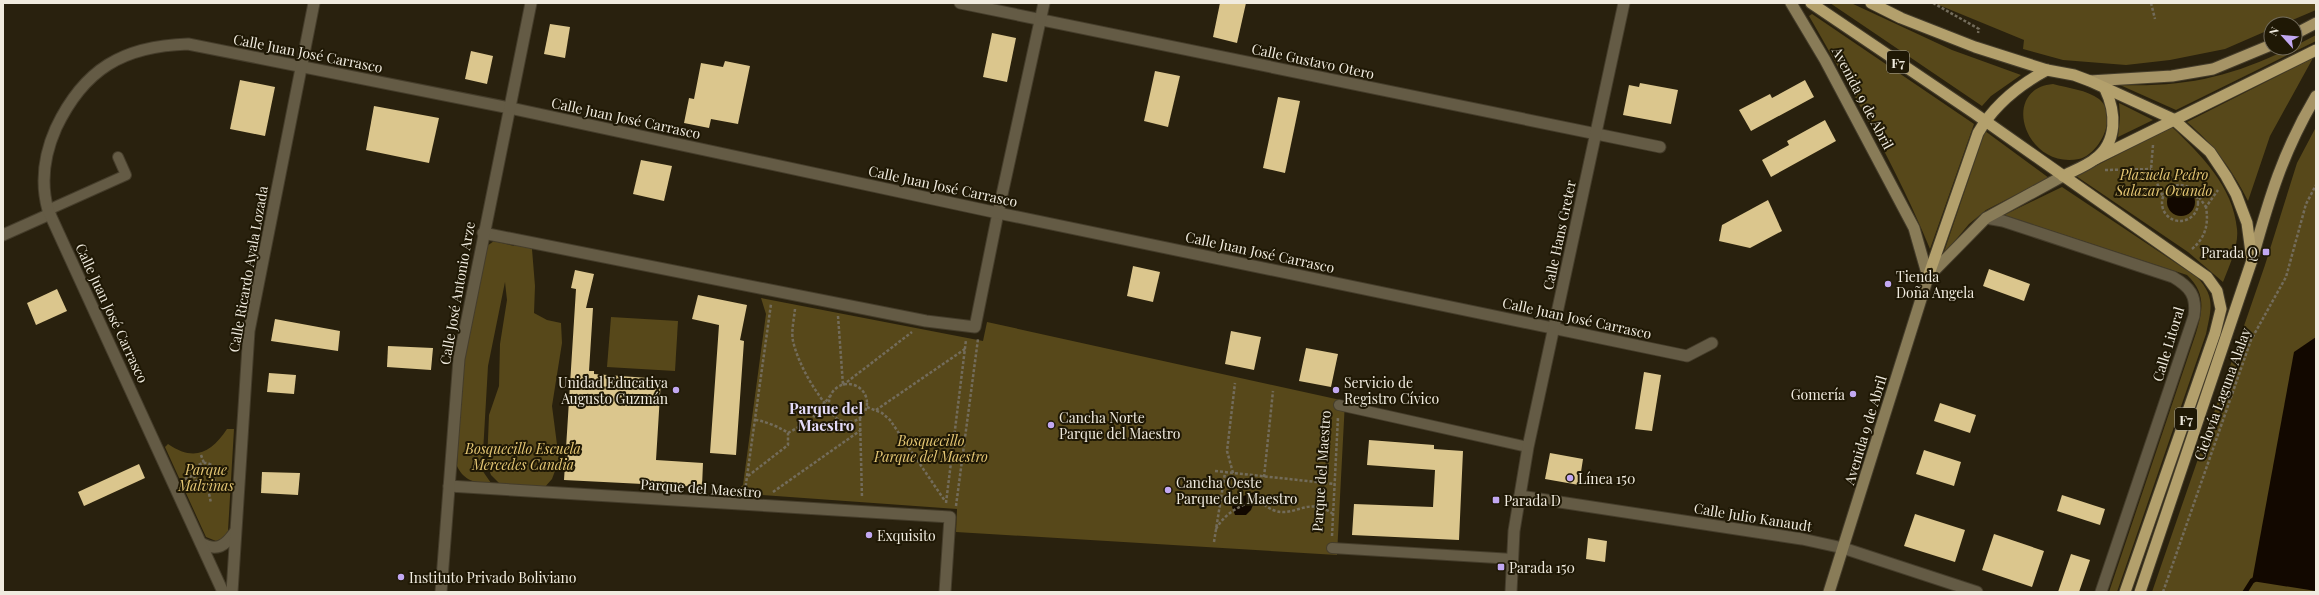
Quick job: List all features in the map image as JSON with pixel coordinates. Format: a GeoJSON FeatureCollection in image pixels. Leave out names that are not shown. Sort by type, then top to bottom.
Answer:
{"type":"FeatureCollection","features":[{"type":"Feature","properties":{"kind":"highway","name":"F7"},"geometry":{"type":"LineString","coordinates":[[1811,3],[2063,176]]}},
{"type":"Feature","properties":{"kind":"highway"},"geometry":{"type":"LineString","coordinates":[[1871,3],[1901,18],[1974,47],[2047,70],[2074,75],[2090,81],[2172,119],[2210,152],[2226,176],[2236,194],[2247,223],[2252,260]]}},
{"type":"Feature","properties":{"kind":"highway"},"geometry":{"type":"LineString","coordinates":[[2184,255],[2063,176],[2172,119],[2316,50]]}},
{"type":"Feature","properties":{"kind":"highway"},"geometry":{"type":"LineString","coordinates":[[1928,278],[1976,140],[1985,121],[1998,106],[2028,80],[2047,70]]}},
{"type":"Feature","properties":{"kind":"highway"},"geometry":{"type":"LineString","coordinates":[[2095,159],[2107,146],[2112,130],[2114,116],[2111,101],[2105,89]]}},
{"type":"Feature","properties":{"kind":"highway","name":"F7"},"geometry":{"type":"LineString","coordinates":[[2125,592],[2215,333],[2220,309],[2217,291],[2207,277],[2184,255]]}},
{"type":"Feature","properties":{"kind":"highway","name":"F7"},"geometry":{"type":"LineString","coordinates":[[2140,592],[2252,260]]}},
{"type":"Feature","properties":{"kind":"main road","name":"Avenida 9 de Abril"},"geometry":{"type":"LineString","coordinates":[[1791,3],[1825,60],[1914,228],[1928,278]]}},
{"type":"Feature","properties":{"kind":"main road"},"geometry":{"type":"LineString","coordinates":[[2303,30],[2316,23]]}},
{"type":"Feature","properties":{"kind":"main road"},"geometry":{"type":"LineString","coordinates":[[2090,81],[2172,76],[2213,69],[2263,48]]}},
{"type":"Feature","properties":{"kind":"main road"},"geometry":{"type":"LineString","coordinates":[[2252,260],[2271,191],[2288,147],[2316,96]]}},
{"type":"Feature","properties":{"kind":"main road","name":"Avenida 9 de Abril"},"geometry":{"type":"LineString","coordinates":[[1829,592],[1928,278],[1986,218],[2063,176]]}},
{"type":"Feature","properties":{"kind":"street","name":"Calle Ricardo Ayala Lozada"},"geometry":{"type":"LineString","coordinates":[[232,592],[249,331],[314,3]]}},
{"type":"Feature","properties":{"kind":"street","name":"Calle José Antonio Arze"},"geometry":{"type":"LineString","coordinates":[[442,592],[459,359],[483,233],[531,3]]}},
{"type":"Feature","properties":{"kind":"street","name":"Calle Gustavo Otero"},"geometry":{"type":"LineString","coordinates":[[960,3],[1660,147]]}},
{"type":"Feature","properties":{"kind":"street"},"geometry":{"type":"LineString","coordinates":[[483,233],[926,321],[975,327],[998,213],[1044,3]]}},
{"type":"Feature","properties":{"kind":"street","name":"Calle Hans Greter"},"geometry":{"type":"LineString","coordinates":[[1511,592],[1514,531],[1528,446],[1624,3]]}},
{"type":"Feature","properties":{"kind":"street","name":"Calle Juan José Carrasco"},"geometry":{"type":"LineString","coordinates":[[223,592],[49,212],[43,192],[44,164],[52,138],[67,105],[82,85],[101,68],[142,49],[167,44],[188,44],[300,68],[510,108],[998,213],[1687,356],[1712,343]]}},
{"type":"Feature","properties":{"kind":"street"},"geometry":{"type":"LineString","coordinates":[[3,235],[49,212]]}},
{"type":"Feature","properties":{"kind":"street","name":"Calle Litoral"},"geometry":{"type":"LineString","coordinates":[[1986,218],[2003,221],[2173,277],[2186,285],[2194,295],[2196,305],[2194,316],[2101,592]]}},
{"type":"Feature","properties":{"kind":"street","name":"Parque del Maestro"},"geometry":{"type":"LineString","coordinates":[[449,486],[743,506],[950,517]]}},
{"type":"Feature","properties":{"kind":"street","name":"Calle Julio Kanaudt"},"geometry":{"type":"LineString","coordinates":[[1520,496],[1802,539],[1843,548],[1976,592]]}},
{"type":"Feature","properties":{"kind":"street"},"geometry":{"type":"LineString","coordinates":[[945,592],[950,517]]}},
{"type":"Feature","properties":{"kind":"street"},"geometry":{"type":"LineString","coordinates":[[201,543],[217,548],[224,546],[235,532]]}},
{"type":"Feature","properties":{"kind":"lane"},"geometry":{"type":"LineString","coordinates":[[49,212],[126,175],[118,157]]}},
{"type":"Feature","properties":{"kind":"lane","name":"Parque del Maestro"},"geometry":{"type":"LineString","coordinates":[[1339,405],[1528,446]]}},
{"type":"Feature","properties":{"kind":"lane","name":"Parque del Maestro"},"geometry":{"type":"LineString","coordinates":[[1332,548],[1513,559]]}},
{"type":"Feature","properties":{"kind":"path"},"geometry":{"type":"LineString","coordinates":[[1933,3],[1979,29],[1974,47]]}},
{"type":"Feature","properties":{"kind":"path"},"geometry":{"type":"LineString","coordinates":[[2152,3],[2155,19]]}},
{"type":"Feature","properties":{"kind":"path"},"geometry":{"type":"LineString","coordinates":[[2153,144],[2151,169],[2163,197]]}},
{"type":"Feature","properties":{"kind":"path"},"geometry":{"type":"LineString","coordinates":[[2102,170],[2151,169]]}},
{"type":"Feature","properties":{"kind":"path"},"geometry":{"type":"LineString","coordinates":[[2184,255],[2205,234],[2208,221],[2206,208],[2197,195],[2188,186],[2182,184],[2170,187],[2163,197],[2162,203],[2166,214],[2170,218],[2181,221],[2187,220],[2196,212],[2199,201],[2197,195]]}},
{"type":"Feature","properties":{"kind":"path","name":"Ciclovía Laguna Alalay"},"geometry":{"type":"LineString","coordinates":[[2163,592],[2251,340],[2286,276],[2306,204],[2316,185]]}},
{"type":"Feature","properties":{"kind":"path"},"geometry":{"type":"LineString","coordinates":[[2206,208],[2219,189]]}},
{"type":"Feature","properties":{"kind":"path"},"geometry":{"type":"LineString","coordinates":[[743,506],[774,290]]}},
{"type":"Feature","properties":{"kind":"path"},"geometry":{"type":"LineString","coordinates":[[797,295],[792,340],[804,370],[833,415],[843,422],[855,421],[860,418],[867,407],[867,400],[861,389],[856,386],[843,385]]}},
{"type":"Feature","properties":{"kind":"path"},"geometry":{"type":"LineString","coordinates":[[837,303],[843,385]]}},
{"type":"Feature","properties":{"kind":"path"},"geometry":{"type":"LineString","coordinates":[[788,433],[811,420],[824,402],[833,393],[926,321]]}},
{"type":"Feature","properties":{"kind":"path"},"geometry":{"type":"LineString","coordinates":[[946,502],[965,342],[975,327]]}},
{"type":"Feature","properties":{"kind":"path"},"geometry":{"type":"LineString","coordinates":[[950,517],[958,502],[978,344],[975,327]]}},
{"type":"Feature","properties":{"kind":"path"},"geometry":{"type":"LineString","coordinates":[[876,410],[965,349]]}},
{"type":"Feature","properties":{"kind":"path"},"geometry":{"type":"LineString","coordinates":[[1233,474],[1227,451],[1235,383]]}},
{"type":"Feature","properties":{"kind":"path"},"geometry":{"type":"LineString","coordinates":[[1264,477],[1273,391]]}},
{"type":"Feature","properties":{"kind":"path"},"geometry":{"type":"LineString","coordinates":[[830,410],[829,404],[833,393]]}},
{"type":"Feature","properties":{"kind":"path","name":"Parque del Maestro"},"geometry":{"type":"LineString","coordinates":[[1332,548],[1339,405]]}},
{"type":"Feature","properties":{"kind":"path"},"geometry":{"type":"LineString","coordinates":[[867,407],[876,410],[890,420],[946,502],[950,517]]}},
{"type":"Feature","properties":{"kind":"path"},"geometry":{"type":"LineString","coordinates":[[860,418],[862,512]]}},
{"type":"Feature","properties":{"kind":"path"},"geometry":{"type":"LineString","coordinates":[[755,420],[764,420],[768,424],[788,433]]}},
{"type":"Feature","properties":{"kind":"path"},"geometry":{"type":"LineString","coordinates":[[772,493],[861,430]]}},
{"type":"Feature","properties":{"kind":"path"},"geometry":{"type":"LineString","coordinates":[[747,476],[788,445],[788,433]]}},
{"type":"Feature","properties":{"kind":"path"},"geometry":{"type":"LineString","coordinates":[[200,455],[204,463],[213,467],[216,473],[213,480],[207,484],[200,484],[194,476],[197,466],[204,463]]}},
{"type":"Feature","properties":{"kind":"path"},"geometry":{"type":"LineString","coordinates":[[1215,472],[1335,484]]}},
{"type":"Feature","properties":{"kind":"path"},"geometry":{"type":"LineString","coordinates":[[1214,542],[1225,473]]}},
{"type":"Feature","properties":{"kind":"path"},"geometry":{"type":"LineString","coordinates":[[207,484],[211,503]]}},
{"type":"Feature","properties":{"kind":"path"},"geometry":{"type":"LineString","coordinates":[[1216,529],[1223,516],[1231,511],[1258,500],[1273,510],[1281,512],[1316,505],[1324,507],[1333,514]]}},
{"type":"Feature","properties":{"kind":"green space"},"geometry":{"type":"Polygon","coordinates":[[[1830,3],[1851,3],[1952,50],[2021,75],[1991,96],[1982,106],[1830,3]]]}},
{"type":"Feature","properties":{"kind":"green space"},"geometry":{"type":"Polygon","coordinates":[[[1934,3],[2316,3],[2316,10],[2302,16],[2263,16],[2263,32],[2225,49],[2170,60],[2126,65],[2063,60],[2023,49],[2024,40],[1934,3]]]}},
{"type":"Feature","properties":{"kind":"green space"},"geometry":{"type":"Polygon","coordinates":[[[1812,14],[1974,124],[1930,249],[1889,159],[1809,16],[1812,14]]]}},
{"type":"Feature","properties":{"kind":"green space"},"geometry":{"type":"Polygon","coordinates":[[[2316,35],[2316,41],[2303,47],[2303,42],[2316,35]]]}},
{"type":"Feature","properties":{"kind":"green space"},"geometry":{"type":"Polygon","coordinates":[[[2272,56],[2286,56],[2176,110],[2120,85],[2187,82],[2228,73],[2272,56]]]}},
{"type":"Feature","properties":{"kind":"green space"},"geometry":{"type":"Polygon","coordinates":[[[2313,58],[2270,136],[2248,201],[2236,178],[2222,158],[2187,122],[2313,58]]]}},
{"type":"Feature","properties":{"kind":"green space"},"geometry":{"type":"Polygon","coordinates":[[[2053,84],[2089,93],[2099,99],[2105,106],[2107,124],[2104,133],[2100,142],[2087,156],[2079,159],[2060,159],[2045,153],[2033,141],[2026,128],[2023,113],[2027,99],[2036,89],[2053,84]]]}},
{"type":"Feature","properties":{"kind":"green space"},"geometry":{"type":"Polygon","coordinates":[[[2119,103],[2153,120],[2118,137],[2120,117],[2119,103]]]}},
{"type":"Feature","properties":{"kind":"green space","name":"Plazuela Pedro Salazar Ovando"},"geometry":{"type":"Polygon","coordinates":[[[2172,127],[2214,172],[2229,199],[2234,213],[2237,236],[2233,256],[2223,282],[2188,252],[2076,176],[2172,127]]]}},
{"type":"Feature","properties":{"kind":"green space"},"geometry":{"type":"Polygon","coordinates":[[[2316,127],[2316,592],[2152,592],[2265,265],[2297,163],[2316,127]]]}},
{"type":"Feature","properties":{"kind":"green space"},"geometry":{"type":"Polygon","coordinates":[[[1985,131],[2049,178],[1986,210],[1969,224],[1943,255],[1985,131]]]}},
{"type":"Feature","properties":{"kind":"green space"},"geometry":{"type":"Polygon","coordinates":[[[2062,187],[2197,277],[2203,284],[2210,297],[2210,310],[2206,334],[2117,592],[2109,592],[2196,333],[2200,317],[2201,302],[2197,288],[2187,275],[2004,215],[2062,187]]]}},
{"type":"Feature","properties":{"kind":"green space","name":"Bosquecillo Escuela Mercedes Candia"},"geometry":{"type":"Polygon","coordinates":[[[522,235],[531,237],[535,286],[534,313],[547,320],[561,323],[562,343],[552,406],[559,460],[552,479],[536,497],[510,494],[491,475],[487,464],[489,415],[499,386],[500,344],[507,300],[505,282],[488,366],[482,470],[491,483],[475,482],[467,478],[457,466],[462,370],[487,246],[494,241],[514,246],[522,235]]]}},
{"type":"Feature","properties":{"kind":"green space","name":"Parque del Maestro"},"geometry":{"type":"Polygon","coordinates":[[[761,298],[983,341],[987,322],[1345,401],[1337,555],[956,532],[957,509],[734,493],[743,485],[766,314],[761,298]]]}},
{"type":"Feature","properties":{"kind":"green space"},"geometry":{"type":"Polygon","coordinates":[[[611,317],[678,321],[675,371],[607,367],[611,317]]]}},
{"type":"Feature","properties":{"kind":"green space","name":"Parque Malvinas"},"geometry":{"type":"Polygon","coordinates":[[[227,429],[234,429],[228,531],[223,538],[216,541],[206,537],[165,447],[168,444],[177,450],[186,453],[201,452],[215,444],[227,429]]]}},
{"type":"Feature","properties":{"kind":"shaded area"},"geometry":{"type":"Polygon","coordinates":[[[2181,188],[2191,192],[2195,202],[2191,212],[2181,216],[2171,212],[2167,202],[2171,192],[2181,188]]]}},
{"type":"Feature","properties":{"kind":"shaded area"},"geometry":{"type":"Polygon","coordinates":[[[2316,337],[2316,591],[2252,581],[2294,352],[2316,337]]]}},
{"type":"Feature","properties":{"kind":"shaded area"},"geometry":{"type":"Polygon","coordinates":[[[1254,492],[1256,497],[1251,510],[1246,515],[1235,515],[1232,507],[1235,499],[1254,492]]]}},
{"type":"Feature","properties":{"kind":"building"},"geometry":{"type":"Polygon","coordinates":[[[1220,3],[1246,3],[1237,43],[1213,37],[1220,3]]]}},
{"type":"Feature","properties":{"kind":"building"},"geometry":{"type":"Polygon","coordinates":[[[550,24],[570,27],[565,58],[544,54],[550,24]]]}},
{"type":"Feature","properties":{"kind":"building"},"geometry":{"type":"Polygon","coordinates":[[[992,33],[1016,38],[1007,82],[983,77],[992,33]]]}},
{"type":"Feature","properties":{"kind":"building"},"geometry":{"type":"Polygon","coordinates":[[[471,51],[493,56],[487,84],[465,79],[471,51]]]}},
{"type":"Feature","properties":{"kind":"building"},"geometry":{"type":"Polygon","coordinates":[[[725,61],[750,66],[738,124],[711,119],[709,128],[684,123],[689,98],[694,99],[701,63],[723,67],[725,61]]]}},
{"type":"Feature","properties":{"kind":"building"},"geometry":{"type":"Polygon","coordinates":[[[1155,71],[1180,76],[1168,127],[1144,121],[1155,71]]]}},
{"type":"Feature","properties":{"kind":"building"},"geometry":{"type":"Polygon","coordinates":[[[240,80],[275,87],[265,136],[230,129],[240,80]]]}},
{"type":"Feature","properties":{"kind":"building"},"geometry":{"type":"Polygon","coordinates":[[[1805,80],[1814,97],[1751,131],[1739,110],[1770,94],[1772,98],[1805,80]]]}},
{"type":"Feature","properties":{"kind":"building"},"geometry":{"type":"Polygon","coordinates":[[[1640,83],[1678,90],[1671,124],[1623,115],[1629,85],[1639,87],[1640,83]]]}},
{"type":"Feature","properties":{"kind":"building"},"geometry":{"type":"Polygon","coordinates":[[[1278,97],[1300,101],[1285,173],[1263,168],[1278,97]]]}},
{"type":"Feature","properties":{"kind":"building"},"geometry":{"type":"Polygon","coordinates":[[[374,106],[439,118],[429,163],[366,150],[374,106]]]}},
{"type":"Feature","properties":{"kind":"building"},"geometry":{"type":"Polygon","coordinates":[[[1825,120],[1836,141],[1771,177],[1762,160],[1789,145],[1787,141],[1825,120]]]}},
{"type":"Feature","properties":{"kind":"building"},"geometry":{"type":"Polygon","coordinates":[[[641,160],[672,166],[664,201],[633,194],[641,160]]]}},
{"type":"Feature","properties":{"kind":"building"},"geometry":{"type":"Polygon","coordinates":[[[1768,200],[1782,231],[1750,248],[1719,241],[1722,225],[1768,200]]]}},
{"type":"Feature","properties":{"kind":"building"},"geometry":{"type":"Polygon","coordinates":[[[1133,266],[1160,272],[1153,302],[1127,296],[1133,266]]]}},
{"type":"Feature","properties":{"kind":"building"},"geometry":{"type":"Polygon","coordinates":[[[1989,269],[2030,284],[2024,301],[1983,286],[1989,269]]]}},
{"type":"Feature","properties":{"kind":"building"},"geometry":{"type":"Polygon","coordinates":[[[575,270],[594,274],[586,308],[593,308],[589,371],[594,371],[594,374],[661,379],[656,460],[703,463],[702,487],[564,480],[576,289],[571,288],[575,270]]]}},
{"type":"Feature","properties":{"kind":"building"},"geometry":{"type":"Polygon","coordinates":[[[57,289],[67,311],[36,325],[27,303],[57,289]]]}},
{"type":"Feature","properties":{"kind":"building"},"geometry":{"type":"Polygon","coordinates":[[[698,295],[747,305],[740,340],[744,341],[736,455],[710,453],[719,325],[692,319],[698,295]]]}},
{"type":"Feature","properties":{"kind":"building"},"geometry":{"type":"Polygon","coordinates":[[[275,319],[340,331],[338,351],[271,341],[275,319]]]}},
{"type":"Feature","properties":{"kind":"building"},"geometry":{"type":"Polygon","coordinates":[[[1231,331],[1261,337],[1254,370],[1225,364],[1231,331]]]}},
{"type":"Feature","properties":{"kind":"building"},"geometry":{"type":"Polygon","coordinates":[[[388,346],[433,348],[431,370],[387,367],[388,346]]]}},
{"type":"Feature","properties":{"kind":"building"},"geometry":{"type":"Polygon","coordinates":[[[1306,348],[1338,354],[1331,387],[1299,381],[1306,348]]]}},
{"type":"Feature","properties":{"kind":"building"},"geometry":{"type":"Polygon","coordinates":[[[1644,372],[1661,375],[1652,431],[1635,429],[1644,372]]]}},
{"type":"Feature","properties":{"kind":"building"},"geometry":{"type":"Polygon","coordinates":[[[269,373],[296,375],[294,394],[267,392],[269,373]]]}},
{"type":"Feature","properties":{"kind":"building"},"geometry":{"type":"Polygon","coordinates":[[[1940,403],[1976,415],[1970,433],[1934,421],[1940,403]]]}},
{"type":"Feature","properties":{"kind":"building"},"geometry":{"type":"Polygon","coordinates":[[[1369,440],[1434,445],[1434,449],[1463,451],[1459,540],[1352,535],[1354,504],[1433,507],[1435,470],[1367,465],[1369,440]]]}},
{"type":"Feature","properties":{"kind":"building"},"geometry":{"type":"Polygon","coordinates":[[[1924,450],[1961,462],[1954,486],[1916,474],[1924,450]]]}},
{"type":"Feature","properties":{"kind":"building"},"geometry":{"type":"Polygon","coordinates":[[[1550,453],[1583,459],[1579,485],[1545,479],[1550,453]]]}},
{"type":"Feature","properties":{"kind":"building"},"geometry":{"type":"Polygon","coordinates":[[[139,464],[145,478],[84,506],[78,492],[139,464]]]}},
{"type":"Feature","properties":{"kind":"building"},"geometry":{"type":"Polygon","coordinates":[[[262,472],[300,473],[298,495],[261,493],[262,472]]]}},
{"type":"Feature","properties":{"kind":"building"},"geometry":{"type":"Polygon","coordinates":[[[2062,495],[2105,509],[2100,525],[2057,511],[2062,495]]]}},
{"type":"Feature","properties":{"kind":"building"},"geometry":{"type":"Polygon","coordinates":[[[1915,514],[1965,530],[1955,562],[1904,546],[1915,514]]]}},
{"type":"Feature","properties":{"kind":"building"},"geometry":{"type":"Polygon","coordinates":[[[1994,534],[2044,551],[2032,587],[1982,570],[1994,534]]]}},
{"type":"Feature","properties":{"kind":"building"},"geometry":{"type":"Polygon","coordinates":[[[1588,538],[1607,541],[1605,562],[1586,559],[1588,538]]]}},
{"type":"Feature","properties":{"kind":"building"},"geometry":{"type":"Polygon","coordinates":[[[2071,554],[2090,560],[2079,592],[2058,592],[2071,554]]]}},
{"type":"Feature","properties":{"kind":"waterway"},"geometry":{"type":"LineString","coordinates":[[2245,592],[2252,581],[2257,578]]}},
{"type":"Feature","properties":{"kind":"place","name":"Parada Q"},"geometry":{"type":"Point","coordinates":[2266,252]}},
{"type":"Feature","properties":{"kind":"place","name":"Tienda Doña Angela"},"geometry":{"type":"Point","coordinates":[1888,284]}},
{"type":"Feature","properties":{"kind":"place","name":"Unidad Educativa Augusto Guzmán"},"geometry":{"type":"Point","coordinates":[676,390]}},
{"type":"Feature","properties":{"kind":"place","name":"Servicio de Registro Cívico"},"geometry":{"type":"Point","coordinates":[1336,390]}},
{"type":"Feature","properties":{"kind":"place","name":"Gomería"},"geometry":{"type":"Point","coordinates":[1853,394]}},
{"type":"Feature","properties":{"kind":"place","name":"Cancha Norte Parque del Maestro"},"geometry":{"type":"Point","coordinates":[1051,425]}},
{"type":"Feature","properties":{"kind":"place","name":"Línea 150"},"geometry":{"type":"Point","coordinates":[1570,478]}},
{"type":"Feature","properties":{"kind":"place","name":"Cancha Oeste Parque del Maestro"},"geometry":{"type":"Point","coordinates":[1168,490]}},
{"type":"Feature","properties":{"kind":"place","name":"Parada D"},"geometry":{"type":"Point","coordinates":[1496,500]}},
{"type":"Feature","properties":{"kind":"place","name":"Exquisito"},"geometry":{"type":"Point","coordinates":[869,535]}},
{"type":"Feature","properties":{"kind":"place","name":"Parada 150"},"geometry":{"type":"Point","coordinates":[1501,567]}},
{"type":"Feature","properties":{"kind":"place","name":"Instituto Privado Boliviano"},"geometry":{"type":"Point","coordinates":[401,577]}},
{"type":"Feature","properties":{"kind":"district","name":"Parque del Maestro"},"geometry":{"type":"Point","coordinates":[826,416]}},
{"type":"Feature","properties":{"kind":"park label","name":"Bosquecillo Parque del Maestro"},"geometry":{"type":"Point","coordinates":[931,448]}}]}
